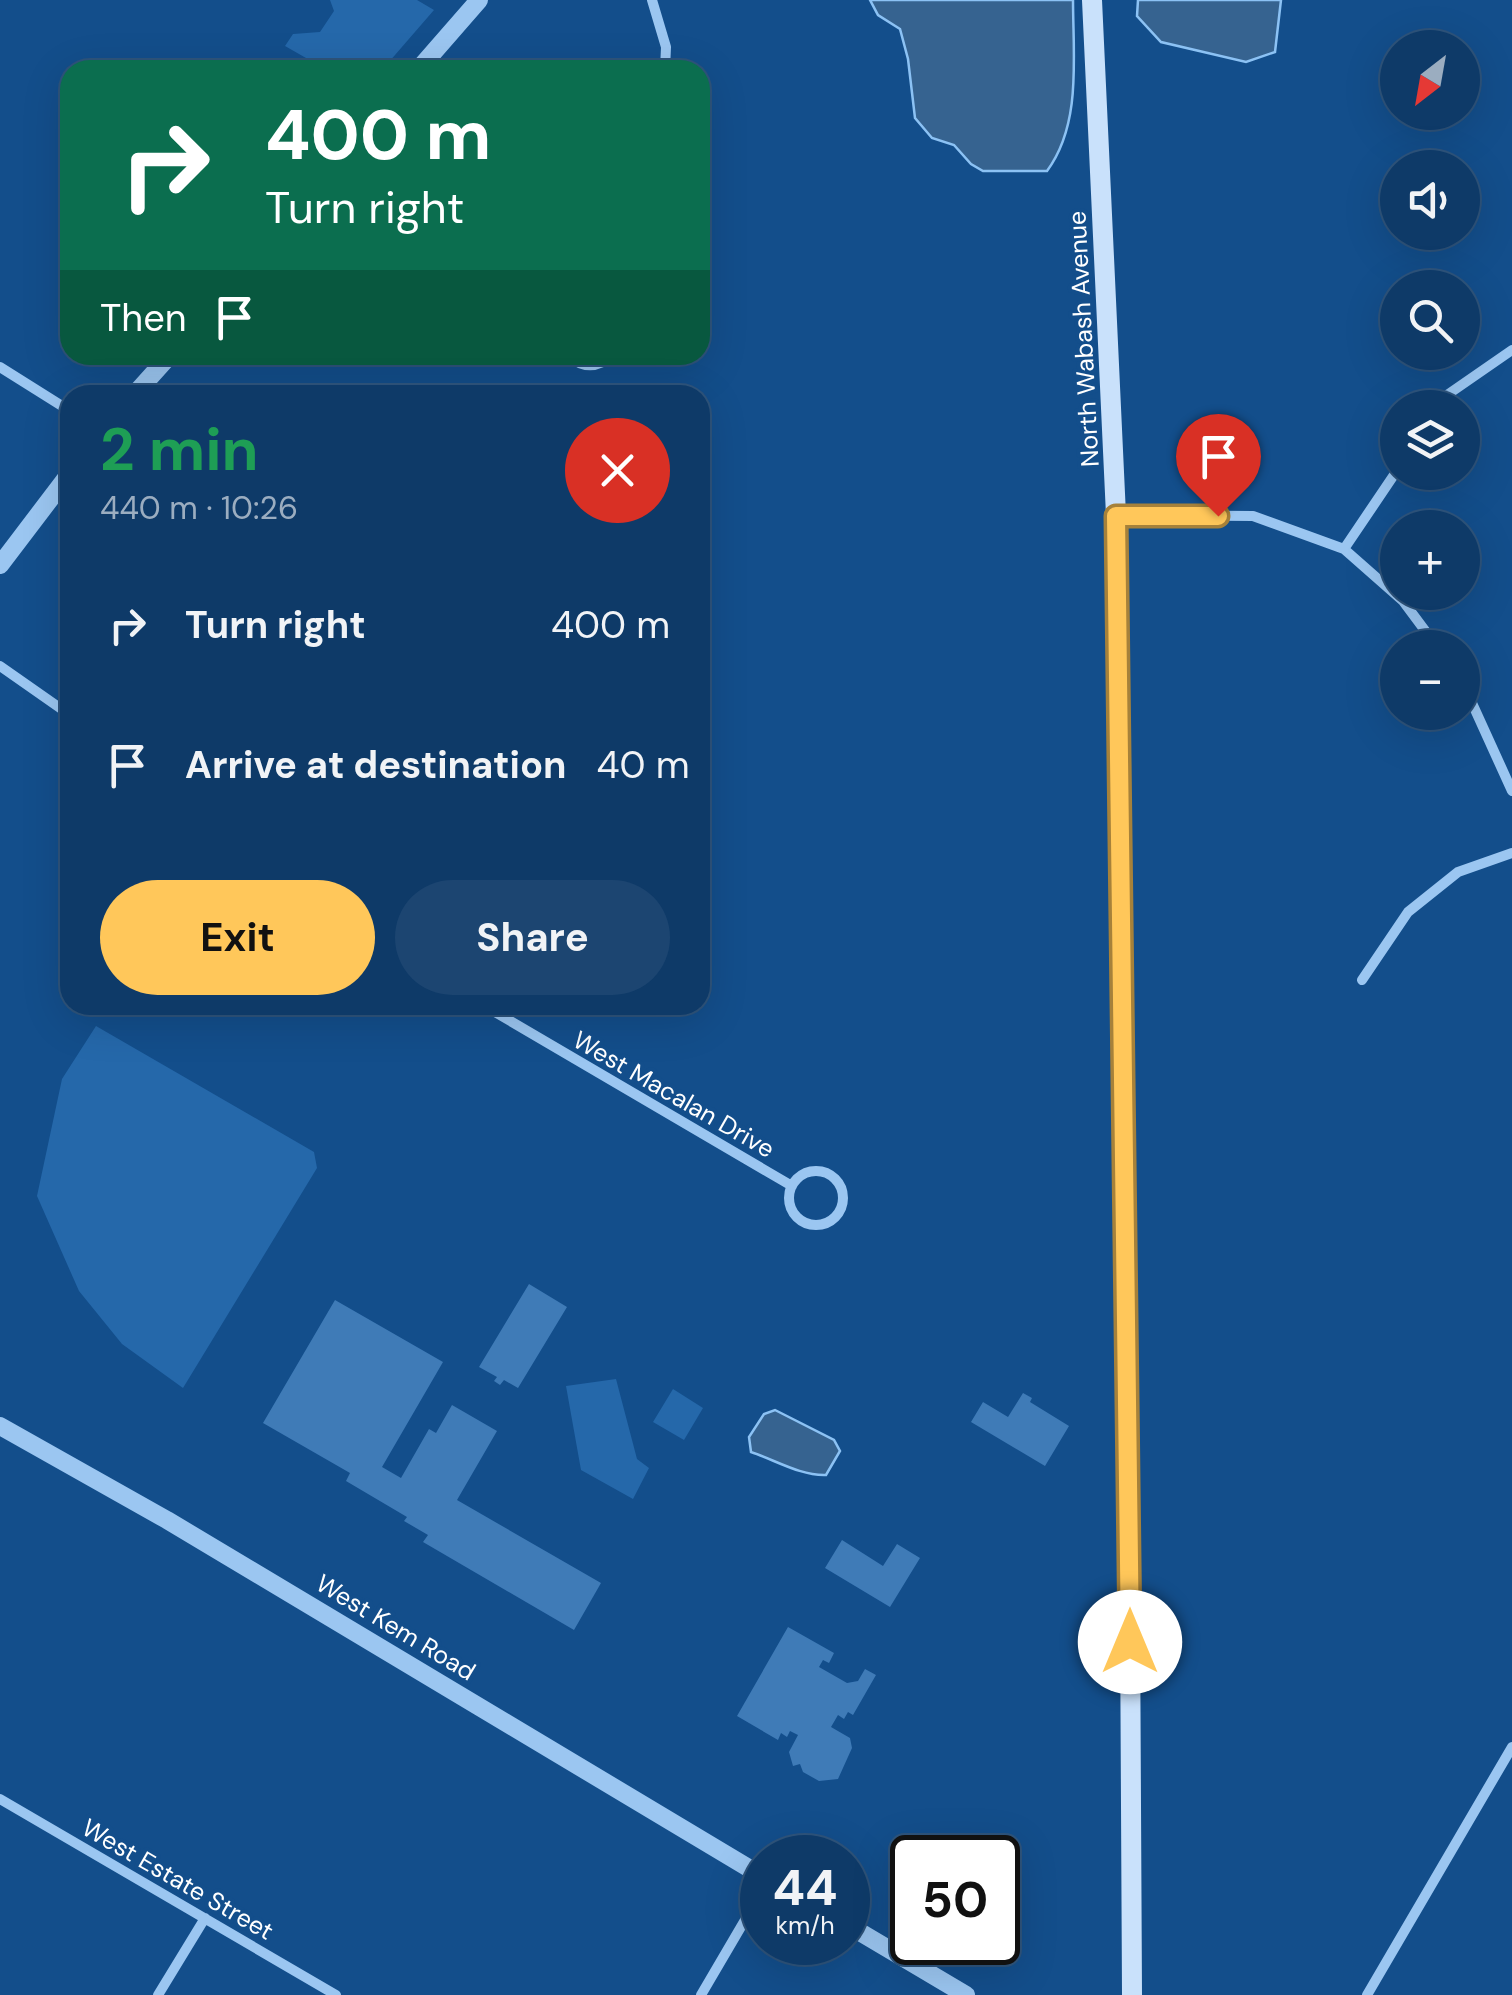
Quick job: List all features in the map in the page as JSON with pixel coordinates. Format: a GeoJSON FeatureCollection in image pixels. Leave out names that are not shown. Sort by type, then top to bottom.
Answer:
{"type":"FeatureCollection","features":[{"type":"Feature","properties":{"kind":"main road","name":"North Wabash Avenue"},"geometry":{"type":"LineString","coordinates":[[1092,0],[1116,516],[1129,1426],[1132,1995]]}},
{"type":"Feature","properties":{"kind":"street"},"geometry":{"type":"LineString","coordinates":[[427,60],[479,0]]}},
{"type":"Feature","properties":{"kind":"street"},"geometry":{"type":"LineString","coordinates":[[652,0],[666,47],[665,60]]}},
{"type":"Feature","properties":{"kind":"street"},"geometry":{"type":"LineString","coordinates":[[1454,390],[1512,350]]}},
{"type":"Feature","properties":{"kind":"street"},"geometry":{"type":"LineString","coordinates":[[0,368],[60,405]]}},
{"type":"Feature","properties":{"kind":"street"},"geometry":{"type":"LineString","coordinates":[[0,565],[60,486]]}},
{"type":"Feature","properties":{"kind":"street"},"geometry":{"type":"LineString","coordinates":[[1344,549],[1384,490]]}},
{"type":"Feature","properties":{"kind":"street"},"geometry":{"type":"LineString","coordinates":[[1116,516],[1252,516],[1344,549],[1403,602],[1424,630]]}},
{"type":"Feature","properties":{"kind":"street"},"geometry":{"type":"LineString","coordinates":[[0,666],[60,709]]}},
{"type":"Feature","properties":{"kind":"street"},"geometry":{"type":"LineString","coordinates":[[1480,720],[1512,792]]}},
{"type":"Feature","properties":{"kind":"street"},"geometry":{"type":"LineString","coordinates":[[1362,980],[1408,912],[1458,872],[1512,853]]}},
{"type":"Feature","properties":{"kind":"street","name":"West Macalan Drive"},"geometry":{"type":"LineString","coordinates":[[501,1015],[792,1186]]}},
{"type":"Feature","properties":{"kind":"street","name":"West Macalan Drive"},"geometry":{"type":"LineString","coordinates":[[808,1173],[828,1175],[842,1190],[840,1211],[824,1224],[804,1222],[790,1206],[792,1186],[808,1173]]}},
{"type":"Feature","properties":{"kind":"street","name":"West Kem Road"},"geometry":{"type":"LineString","coordinates":[[0,1426],[167,1520],[740,1863]]}},
{"type":"Feature","properties":{"kind":"street"},"geometry":{"type":"LineString","coordinates":[[1367,1995],[1512,1747]]}},
{"type":"Feature","properties":{"kind":"street","name":"West Estate Street"},"geometry":{"type":"LineString","coordinates":[[0,1799],[336,1995]]}},
{"type":"Feature","properties":{"kind":"street"},"geometry":{"type":"LineString","coordinates":[[158,1995],[205,1918]]}},
{"type":"Feature","properties":{"kind":"street"},"geometry":{"type":"LineString","coordinates":[[701,1995],[740,1928]]}},
{"type":"Feature","properties":{"kind":"street"},"geometry":{"type":"LineString","coordinates":[[870,1939],[966,1995]]}},
{"type":"Feature","properties":{"kind":"shaded area"},"geometry":{"type":"Polygon","coordinates":[[[330,0],[417,0],[434,10],[391,60],[310,60],[285,46],[293,34],[320,32],[334,11],[330,0]]]}},
{"type":"Feature","properties":{"kind":"shaded area"},"geometry":{"type":"Polygon","coordinates":[[[870,0],[1073,0],[1071,111],[1058,152],[1047,171],[983,171],[954,145],[932,138],[915,118],[900,29],[878,15],[870,0]]]}},
{"type":"Feature","properties":{"kind":"shaded area"},"geometry":{"type":"Polygon","coordinates":[[[1138,0],[1281,0],[1275,52],[1246,62],[1161,42],[1137,16],[1138,0]]]}},
{"type":"Feature","properties":{"kind":"shaded area"},"geometry":{"type":"Polygon","coordinates":[[[96,1026],[314,1152],[317,1168],[183,1388],[122,1344],[79,1291],[37,1196],[62,1079],[96,1026]]]}},
{"type":"Feature","properties":{"kind":"shaded area"},"geometry":{"type":"Polygon","coordinates":[[[616,1379],[637,1459],[649,1468],[633,1499],[581,1470],[566,1386],[616,1379]]]}},
{"type":"Feature","properties":{"kind":"shaded area"},"geometry":{"type":"Polygon","coordinates":[[[673,1389],[703,1408],[684,1440],[653,1422],[673,1389]]]}},
{"type":"Feature","properties":{"kind":"shaded area"},"geometry":{"type":"Polygon","coordinates":[[[775,1410],[834,1440],[840,1451],[826,1475],[798,1470],[751,1452],[749,1437],[764,1414],[775,1410]]]}},
{"type":"Feature","properties":{"kind":"building"},"geometry":{"type":"Polygon","coordinates":[[[529,1284],[567,1307],[518,1388],[504,1380],[500,1385],[494,1381],[497,1377],[479,1367],[529,1284]]]}},
{"type":"Feature","properties":{"kind":"building"},"geometry":{"type":"Polygon","coordinates":[[[335,1300],[443,1362],[382,1467],[401,1478],[429,1429],[436,1433],[452,1405],[497,1431],[457,1500],[601,1583],[574,1630],[423,1542],[428,1535],[404,1521],[407,1517],[346,1481],[350,1473],[263,1423],[335,1300]]]}},
{"type":"Feature","properties":{"kind":"building"},"geometry":{"type":"Polygon","coordinates":[[[1023,1393],[1032,1398],[1030,1402],[1069,1426],[1045,1466],[971,1422],[983,1402],[1008,1417],[1023,1393]]]}},
{"type":"Feature","properties":{"kind":"building"},"geometry":{"type":"Polygon","coordinates":[[[842,1540],[883,1566],[897,1544],[920,1558],[890,1607],[825,1568],[842,1540]]]}},
{"type":"Feature","properties":{"kind":"building"},"geometry":{"type":"Polygon","coordinates":[[[788,1627],[834,1653],[829,1663],[823,1660],[819,1667],[847,1683],[858,1681],[865,1669],[876,1675],[853,1715],[848,1712],[844,1719],[838,1715],[831,1727],[850,1738],[852,1748],[838,1779],[819,1781],[803,1772],[800,1764],[793,1766],[789,1752],[798,1735],[790,1731],[787,1737],[781,1733],[778,1740],[737,1716],[788,1627]]]}},
{"type":"Feature","properties":{"kind":"route"},"geometry":{"type":"LineString","coordinates":[[1130,1642],[1116,516],[1218,516]]}}]}
